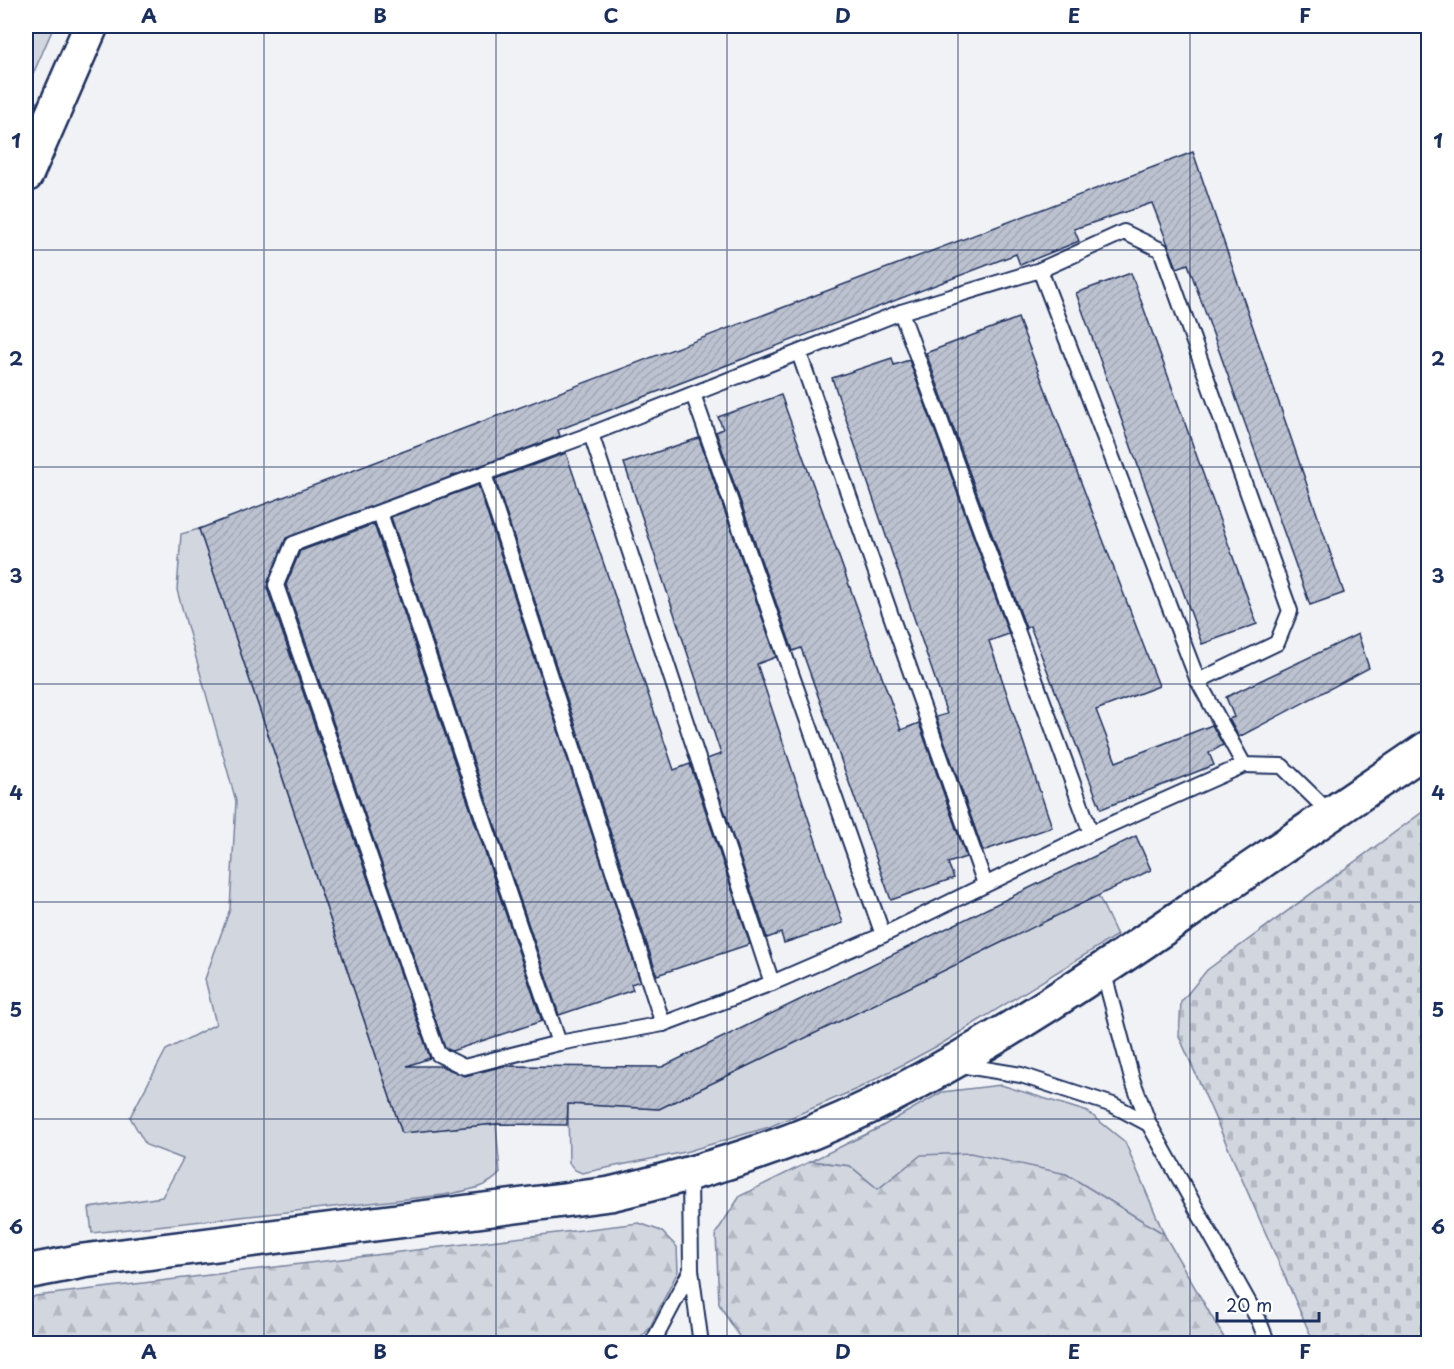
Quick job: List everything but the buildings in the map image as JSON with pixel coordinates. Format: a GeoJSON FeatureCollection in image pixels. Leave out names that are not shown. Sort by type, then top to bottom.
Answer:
{"type":"FeatureCollection","features":[{"type":"Feature","properties":{"kind":"street"},"geometry":{"type":"LineString","coordinates":[[26,175],[91,26]]}},
{"type":"Feature","properties":{"kind":"street"},"geometry":{"type":"LineString","coordinates":[[26,1272],[83,1261],[610,1194],[690,1175],[772,1148],[867,1108],[952,1064],[1103,970],[1428,748]]}},
{"type":"Feature","properties":{"kind":"lane"},"geometry":{"type":"LineString","coordinates":[[1198,681],[1277,643],[1290,611],[1161,250],[1124,232],[1040,270],[901,312],[591,434],[293,544],[276,585],[438,1054],[465,1067],[559,1043],[663,1024],[772,983],[883,935],[1091,833],[1244,765],[1282,766],[1330,813]]}},
{"type":"Feature","properties":{"kind":"lane"},"geometry":{"type":"LineString","coordinates":[[1040,270],[1198,681],[1244,765]]}},
{"type":"Feature","properties":{"kind":"lane"},"geometry":{"type":"LineString","coordinates":[[901,312],[1091,833]]}},
{"type":"Feature","properties":{"kind":"lane"},"geometry":{"type":"LineString","coordinates":[[799,353],[985,884]]}},
{"type":"Feature","properties":{"kind":"lane"},"geometry":{"type":"LineString","coordinates":[[693,394],[883,935]]}},
{"type":"Feature","properties":{"kind":"lane"},"geometry":{"type":"LineString","coordinates":[[591,434],[772,983]]}},
{"type":"Feature","properties":{"kind":"lane"},"geometry":{"type":"LineString","coordinates":[[484,474],[663,1024]]}},
{"type":"Feature","properties":{"kind":"lane"},"geometry":{"type":"LineString","coordinates":[[380,513],[559,1043]]}},
{"type":"Feature","properties":{"kind":"lane"},"geometry":{"type":"LineString","coordinates":[[1103,970],[1132,1079],[1149,1124],[1259,1321],[1268,1344]]}},
{"type":"Feature","properties":{"kind":"lane"},"geometry":{"type":"LineString","coordinates":[[952,1064],[1021,1075],[1113,1106],[1149,1124]]}},
{"type":"Feature","properties":{"kind":"lane"},"geometry":{"type":"LineString","coordinates":[[690,1175],[691,1270],[701,1344]]}},
{"type":"Feature","properties":{"kind":"lane"},"geometry":{"type":"LineString","coordinates":[[652,1344],[691,1270]]}},
{"type":"Feature","properties":{"kind":"green space"},"geometry":{"type":"Polygon","coordinates":[[[26,26],[54,26],[26,90],[26,26]]]}},
{"type":"Feature","properties":{"kind":"green space"},"geometry":{"type":"Polygon","coordinates":[[[199,529],[402,1133],[496,1124],[500,1173],[482,1186],[444,1195],[92,1233],[89,1208],[162,1197],[183,1159],[146,1145],[130,1117],[166,1050],[216,1024],[205,979],[230,909],[236,801],[177,590],[181,534],[199,529]]]}},
{"type":"Feature","properties":{"kind":"green space"},"geometry":{"type":"Polygon","coordinates":[[[1428,808],[1428,1343],[1314,1343],[1179,1036],[1181,1002],[1207,970],[1428,808]]]}},
{"type":"Feature","properties":{"kind":"green space"},"geometry":{"type":"Polygon","coordinates":[[[1098,895],[1117,935],[941,1044],[859,1088],[769,1127],[685,1152],[582,1173],[575,1170],[569,1163],[568,1104],[659,1109],[1098,895]]]}},
{"type":"Feature","properties":{"kind":"green space"},"geometry":{"type":"Polygon","coordinates":[[[1001,1085],[1088,1112],[1125,1142],[1164,1234],[1066,1174],[921,1156],[878,1189],[850,1166],[811,1161],[879,1128],[942,1092],[1001,1085]]]}},
{"type":"Feature","properties":{"kind":"green space"},"geometry":{"type":"Polygon","coordinates":[[[970,1153],[1066,1174],[1164,1234],[1227,1343],[743,1343],[719,1304],[716,1233],[740,1196],[811,1161],[850,1166],[878,1189],[921,1155],[970,1153]]]}},
{"type":"Feature","properties":{"kind":"green space"},"geometry":{"type":"Polygon","coordinates":[[[639,1223],[661,1231],[677,1247],[678,1271],[649,1329],[636,1343],[26,1343],[26,1300],[36,1296],[639,1223]]]}}]}
